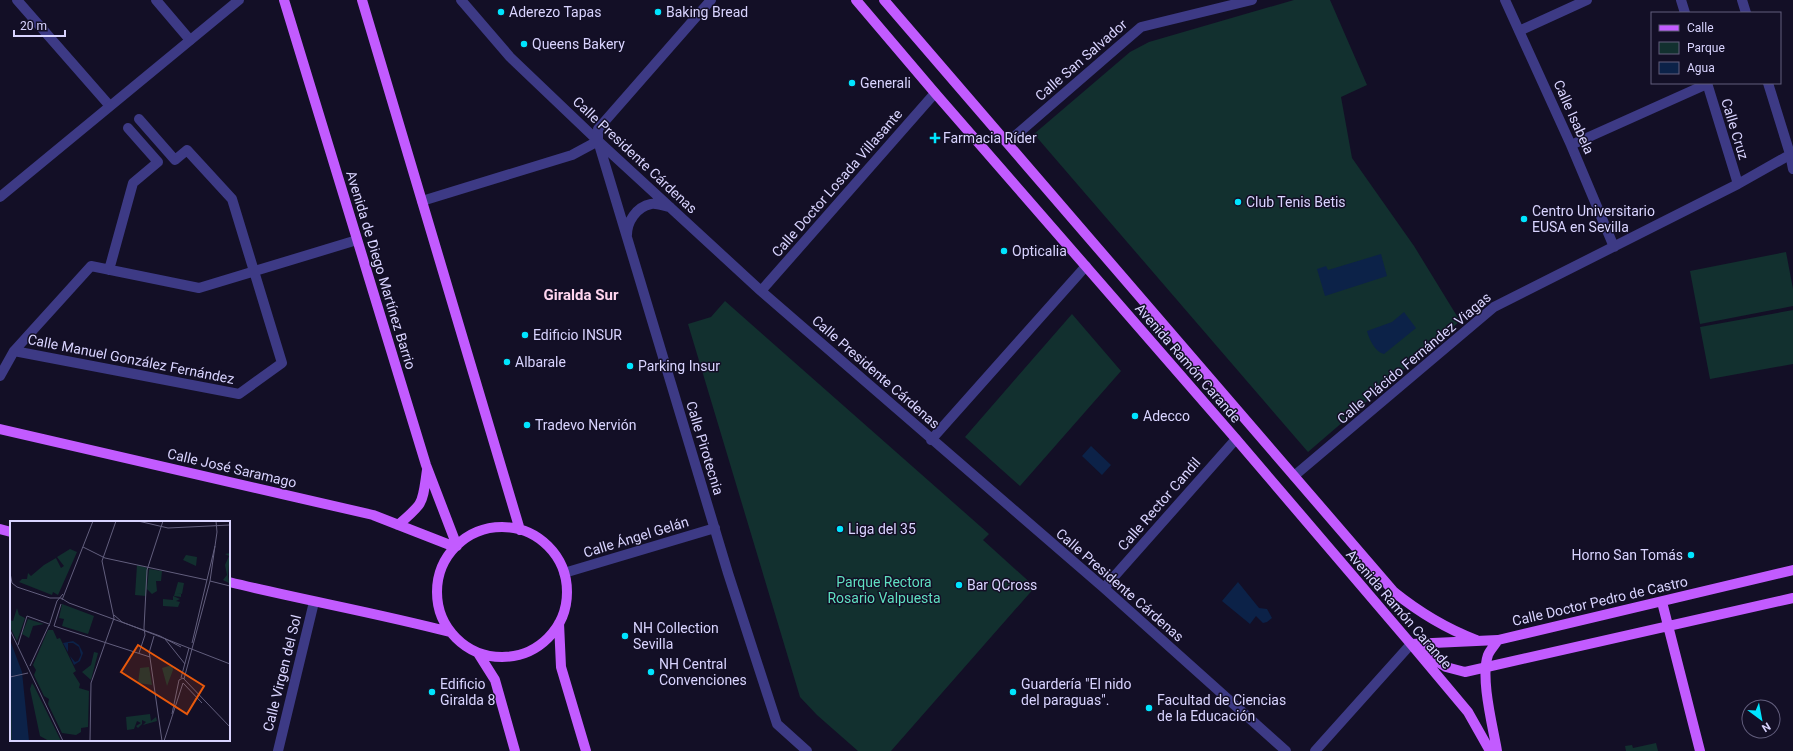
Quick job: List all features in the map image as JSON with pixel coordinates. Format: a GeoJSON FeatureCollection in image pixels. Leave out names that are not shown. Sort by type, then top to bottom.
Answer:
{"type":"FeatureCollection","features":[{"type":"Feature","properties":{"kind":"main road","name":"Avenida de Diego Martínez Barrio"},"geometry":{"type":"LineString","coordinates":[[284,0],[427,468],[456,547]]}},
{"type":"Feature","properties":{"kind":"main road"},"geometry":{"type":"LineString","coordinates":[[362,0],[520,530]]}},
{"type":"Feature","properties":{"kind":"main road","name":"Avenida Ramón Carande"},"geometry":{"type":"LineString","coordinates":[[856,0],[1236,439],[1411,644],[1468,712],[1490,751]]}},
{"type":"Feature","properties":{"kind":"main road","name":"Avenida Ramón Carande"},"geometry":{"type":"LineString","coordinates":[[884,0],[1008,142],[1394,592],[1418,611],[1447,629],[1476,640]]}},
{"type":"Feature","properties":{"kind":"main road","name":"Calle José Saramago"},"geometry":{"type":"LineString","coordinates":[[0,429],[373,515],[456,547]]}},
{"type":"Feature","properties":{"kind":"main road"},"geometry":{"type":"LineString","coordinates":[[398,525],[419,507],[424,494],[427,468]]}},
{"type":"Feature","properties":{"kind":"main road"},"geometry":{"type":"LineString","coordinates":[[559,623],[542,644],[518,656],[504,658],[478,653],[462,645],[450,632],[438,609],[436,596],[441,570],[456,547],[468,536],[485,530],[502,527],[520,530],[535,536],[548,546],[558,558],[564,573],[567,590],[566,601],[559,623],[561,667],[586,751]]}},
{"type":"Feature","properties":{"kind":"main road"},"geometry":{"type":"LineString","coordinates":[[0,529],[10,532]]}},
{"type":"Feature","properties":{"kind":"main road","name":"Calle Doctor Pedro de Castro"},"geometry":{"type":"LineString","coordinates":[[1411,644],[1498,640],[1793,570]]}},
{"type":"Feature","properties":{"kind":"main road"},"geometry":{"type":"LineString","coordinates":[[230,582],[314,602],[399,619],[450,632]]}},
{"type":"Feature","properties":{"kind":"main road"},"geometry":{"type":"LineString","coordinates":[[1411,644],[1446,667],[1465,672],[1793,598]]}},
{"type":"Feature","properties":{"kind":"main road"},"geometry":{"type":"LineString","coordinates":[[1662,602],[1700,751]]}},
{"type":"Feature","properties":{"kind":"main road"},"geometry":{"type":"LineString","coordinates":[[1497,751],[1488,704],[1485,668],[1488,654],[1498,640]]}},
{"type":"Feature","properties":{"kind":"main road"},"geometry":{"type":"LineString","coordinates":[[478,653],[495,680],[515,751]]}},
{"type":"Feature","properties":{"kind":"street"},"geometry":{"type":"LineString","coordinates":[[17,0],[110,105]]}},
{"type":"Feature","properties":{"kind":"street"},"geometry":{"type":"LineString","coordinates":[[156,0],[190,40]]}},
{"type":"Feature","properties":{"kind":"street"},"geometry":{"type":"LineString","coordinates":[[0,197],[239,0]]}},
{"type":"Feature","properties":{"kind":"street","name":"Calle Presidente Cárdenas"},"geometry":{"type":"LineString","coordinates":[[461,0],[510,56],[598,141],[761,291],[931,440],[1104,588],[1286,751]]}},
{"type":"Feature","properties":{"kind":"street"},"geometry":{"type":"LineString","coordinates":[[422,201],[572,155],[598,141],[598,129],[711,0]]}},
{"type":"Feature","properties":{"kind":"street","name":"Calle San Salvador"},"geometry":{"type":"LineString","coordinates":[[1008,142],[1141,27],[1252,0]]}},
{"type":"Feature","properties":{"kind":"street","name":"Calle Isabela"},"geometry":{"type":"LineString","coordinates":[[1505,0],[1572,145],[1614,247]]}},
{"type":"Feature","properties":{"kind":"street"},"geometry":{"type":"LineString","coordinates":[[1519,31],[1587,0]]}},
{"type":"Feature","properties":{"kind":"street"},"geometry":{"type":"LineString","coordinates":[[1681,0],[1685,12]]}},
{"type":"Feature","properties":{"kind":"street"},"geometry":{"type":"LineString","coordinates":[[1742,0],[1746,12]]}},
{"type":"Feature","properties":{"kind":"street"},"geometry":{"type":"LineString","coordinates":[[1572,145],[1707,84]]}},
{"type":"Feature","properties":{"kind":"street","name":"Calle Cruz"},"geometry":{"type":"LineString","coordinates":[[1707,84],[1738,184]]}},
{"type":"Feature","properties":{"kind":"street"},"geometry":{"type":"LineString","coordinates":[[1768,84],[1792,154],[1793,169]]}},
{"type":"Feature","properties":{"kind":"street","name":"Calle Doctor Losada Villasante"},"geometry":{"type":"LineString","coordinates":[[761,291],[935,93]]}},
{"type":"Feature","properties":{"kind":"street"},"geometry":{"type":"LineString","coordinates":[[139,119],[175,160],[187,150],[232,199],[254,272]]}},
{"type":"Feature","properties":{"kind":"street"},"geometry":{"type":"LineString","coordinates":[[109,270],[133,183],[158,162],[128,128]]}},
{"type":"Feature","properties":{"kind":"street","name":"Calle Pirotecnia"},"geometry":{"type":"LineString","coordinates":[[598,141],[715,528],[777,724],[807,751]]}},
{"type":"Feature","properties":{"kind":"street","name":"Calle Plácido Fernández Viagas"},"geometry":{"type":"LineString","coordinates":[[1294,476],[1494,307],[1738,184],[1792,154]]}},
{"type":"Feature","properties":{"kind":"street"},"geometry":{"type":"LineString","coordinates":[[628,239],[627,226],[640,208],[652,204],[670,207]]}},
{"type":"Feature","properties":{"kind":"street"},"geometry":{"type":"LineString","coordinates":[[0,376],[14,351],[91,266],[198,288],[357,240]]}},
{"type":"Feature","properties":{"kind":"street"},"geometry":{"type":"LineString","coordinates":[[931,440],[1086,266]]}},
{"type":"Feature","properties":{"kind":"street","name":"Calle Manuel González Fernández"},"geometry":{"type":"LineString","coordinates":[[14,351],[239,394],[282,363],[254,272]]}},
{"type":"Feature","properties":{"kind":"street","name":"Calle Rector Candil"},"geometry":{"type":"LineString","coordinates":[[1104,588],[1236,439]]}},
{"type":"Feature","properties":{"kind":"street","name":"Calle Ángel Gelán"},"geometry":{"type":"LineString","coordinates":[[564,573],[715,528]]}},
{"type":"Feature","properties":{"kind":"street","name":"Calle Virgen del Sol"},"geometry":{"type":"LineString","coordinates":[[278,751],[314,602]]}},
{"type":"Feature","properties":{"kind":"street"},"geometry":{"type":"LineString","coordinates":[[1315,751],[1411,644]]}},
{"type":"Feature","properties":{"kind":"green space","name":"Club Tenis Betis"},"geometry":{"type":"Polygon","coordinates":[[[1294,0],[1330,0],[1367,85],[1341,97],[1352,158],[1414,246],[1460,321],[1308,452],[1034,134],[1130,52],[1149,42],[1294,0]]]}},
{"type":"Feature","properties":{"kind":"green space"},"geometry":{"type":"Polygon","coordinates":[[[1786,252],[1793,289],[1793,306],[1700,324],[1690,271],[1786,252]]]}},
{"type":"Feature","properties":{"kind":"green space","name":"Parque Rectora Rosario Valpuesta"},"geometry":{"type":"Polygon","coordinates":[[[725,301],[989,534],[983,540],[1035,587],[891,751],[858,751],[817,715],[800,697],[688,324],[711,317],[725,301]]]}},
{"type":"Feature","properties":{"kind":"green space"},"geometry":{"type":"Polygon","coordinates":[[[1793,310],[1793,364],[1710,379],[1700,327],[1793,310]]]}},
{"type":"Feature","properties":{"kind":"green space"},"geometry":{"type":"Polygon","coordinates":[[[1072,314],[1121,371],[1020,486],[965,437],[1072,314]]]}},
{"type":"Feature","properties":{"kind":"green space"},"geometry":{"type":"Polygon","coordinates":[[[1656,743],[1658,751],[1626,751],[1625,746],[1632,745],[1633,748],[1656,743]]]}},
{"type":"Feature","properties":{"kind":"water"},"geometry":{"type":"Polygon","coordinates":[[[1381,254],[1387,276],[1325,296],[1317,269],[1326,266],[1328,270],[1381,254]]]}},
{"type":"Feature","properties":{"kind":"water"},"geometry":{"type":"Polygon","coordinates":[[[1404,312],[1416,328],[1384,354],[1381,353],[1373,345],[1367,331],[1392,322],[1404,312]]]}},
{"type":"Feature","properties":{"kind":"water"},"geometry":{"type":"Polygon","coordinates":[[[1091,446],[1111,465],[1102,475],[1082,456],[1091,446]]]}},
{"type":"Feature","properties":{"kind":"water"},"geometry":{"type":"Polygon","coordinates":[[[1238,582],[1259,608],[1267,609],[1272,618],[1263,623],[1256,616],[1250,624],[1222,601],[1238,582]]]}},
{"type":"Feature","properties":{"kind":"place","name":"Aderezo Tapas"},"geometry":{"type":"Point","coordinates":[501,12]}},
{"type":"Feature","properties":{"kind":"place","name":"Baking Bread"},"geometry":{"type":"Point","coordinates":[658,12]}},
{"type":"Feature","properties":{"kind":"place","name":"Queens Bakery"},"geometry":{"type":"Point","coordinates":[524,44]}},
{"type":"Feature","properties":{"kind":"place","name":"Generali"},"geometry":{"type":"Point","coordinates":[852,83]}},
{"type":"Feature","properties":{"kind":"place","name":"Farmacia Ríder"},"geometry":{"type":"Point","coordinates":[935,138]}},
{"type":"Feature","properties":{"kind":"place","name":"Club Tenis Betis"},"geometry":{"type":"Point","coordinates":[1238,202]}},
{"type":"Feature","properties":{"kind":"place","name":"Centro Universitario EUSA en Sevilla"},"geometry":{"type":"Point","coordinates":[1524,219]}},
{"type":"Feature","properties":{"kind":"place","name":"Opticalia"},"geometry":{"type":"Point","coordinates":[1004,251]}},
{"type":"Feature","properties":{"kind":"place","name":"Edificio INSUR"},"geometry":{"type":"Point","coordinates":[525,335]}},
{"type":"Feature","properties":{"kind":"place","name":"Albarale"},"geometry":{"type":"Point","coordinates":[507,362]}},
{"type":"Feature","properties":{"kind":"place","name":"Parking Insur"},"geometry":{"type":"Point","coordinates":[630,366]}},
{"type":"Feature","properties":{"kind":"place","name":"Adecco"},"geometry":{"type":"Point","coordinates":[1135,416]}},
{"type":"Feature","properties":{"kind":"place","name":"Tradevo Nervión"},"geometry":{"type":"Point","coordinates":[527,425]}},
{"type":"Feature","properties":{"kind":"place","name":"Liga del 35"},"geometry":{"type":"Point","coordinates":[840,529]}},
{"type":"Feature","properties":{"kind":"place","name":"Horno San Tomás"},"geometry":{"type":"Point","coordinates":[1691,555]}},
{"type":"Feature","properties":{"kind":"place","name":"Bar QCross"},"geometry":{"type":"Point","coordinates":[959,585]}},
{"type":"Feature","properties":{"kind":"place","name":"NH Collection Sevilla"},"geometry":{"type":"Point","coordinates":[625,636]}},
{"type":"Feature","properties":{"kind":"place","name":"NH Central Convenciones"},"geometry":{"type":"Point","coordinates":[651,672]}},
{"type":"Feature","properties":{"kind":"place","name":"Edificio Giralda 8"},"geometry":{"type":"Point","coordinates":[432,692]}},
{"type":"Feature","properties":{"kind":"place","name":"Guardería \"El nido del paraguas\"."},"geometry":{"type":"Point","coordinates":[1013,692]}},
{"type":"Feature","properties":{"kind":"place","name":"Facultad de Ciencias de la Educación"},"geometry":{"type":"Point","coordinates":[1149,708]}},
{"type":"Feature","properties":{"kind":"district","name":"Giralda Sur"},"geometry":{"type":"Point","coordinates":[581,295]}}]}
